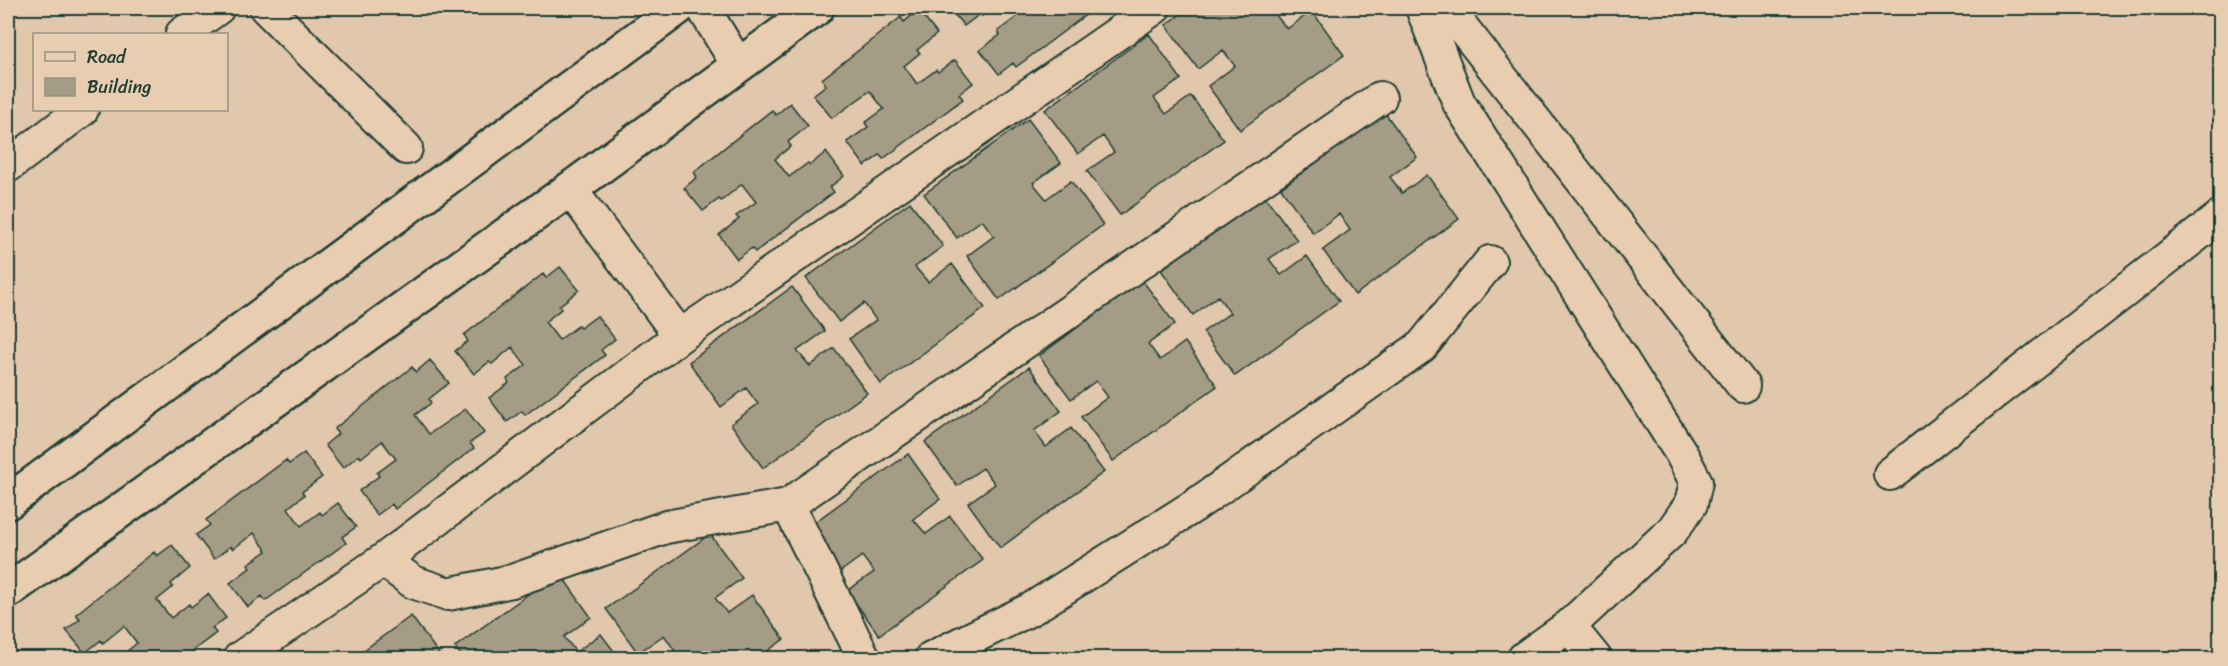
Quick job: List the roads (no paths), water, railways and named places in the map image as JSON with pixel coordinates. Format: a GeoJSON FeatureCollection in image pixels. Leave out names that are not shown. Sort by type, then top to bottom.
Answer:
{"type":"FeatureCollection","features":[{"type":"Feature","properties":{"kind":"street"},"geometry":{"type":"LineString","coordinates":[[183,33],[218,8]]}},
{"type":"Feature","properties":{"kind":"street"},"geometry":{"type":"LineString","coordinates":[[266,8],[406,148]]}},
{"type":"Feature","properties":{"kind":"street"},"geometry":{"type":"LineString","coordinates":[[8,502],[678,8]]}},
{"type":"Feature","properties":{"kind":"street"},"geometry":{"type":"LineString","coordinates":[[704,8],[738,65]]}},
{"type":"Feature","properties":{"kind":"street"},"geometry":{"type":"LineString","coordinates":[[8,591],[570,189],[817,8]]}},
{"type":"Feature","properties":{"kind":"street"},"geometry":{"type":"LineString","coordinates":[[240,658],[383,561],[680,336],[1154,8]]}},
{"type":"Feature","properties":{"kind":"street"},"geometry":{"type":"LineString","coordinates":[[1422,8],[1459,103],[1681,453],[1696,482],[1692,504],[1672,531],[1569,626],[1524,658]]}},
{"type":"Feature","properties":{"kind":"street"},"geometry":{"type":"LineString","coordinates":[[1447,8],[1743,386]]}},
{"type":"Feature","properties":{"kind":"street"},"geometry":{"type":"LineString","coordinates":[[383,561],[413,582],[448,594],[512,581],[666,527],[788,505],[1380,98]]}},
{"type":"Feature","properties":{"kind":"street"},"geometry":{"type":"LineString","coordinates":[[8,166],[81,111]]}},
{"type":"Feature","properties":{"kind":"street"},"geometry":{"type":"LineString","coordinates":[[570,189],[680,336]]}},
{"type":"Feature","properties":{"kind":"street"},"geometry":{"type":"LineString","coordinates":[[1890,474],[2220,217]]}},
{"type":"Feature","properties":{"kind":"street"},"geometry":{"type":"LineString","coordinates":[[931,658],[1031,609],[1194,506],[1422,346],[1491,262]]}},
{"type":"Feature","properties":{"kind":"street"},"geometry":{"type":"LineString","coordinates":[[788,505],[864,658]]}},
{"type":"Feature","properties":{"kind":"street"},"geometry":{"type":"LineString","coordinates":[[1569,626],[1595,658]]}}]}
